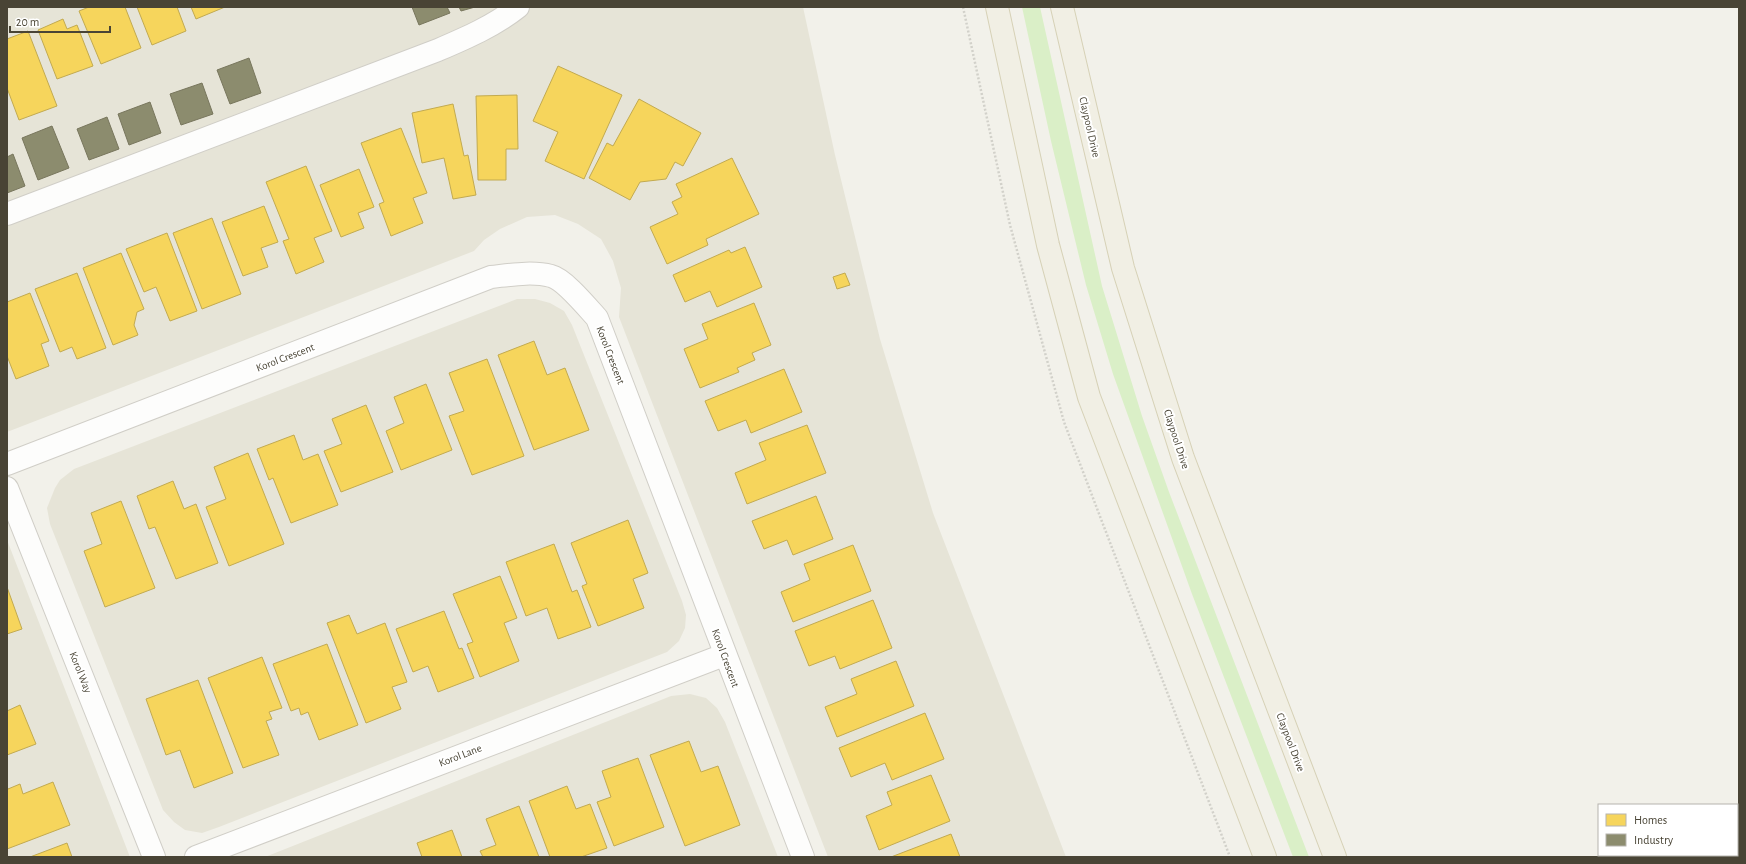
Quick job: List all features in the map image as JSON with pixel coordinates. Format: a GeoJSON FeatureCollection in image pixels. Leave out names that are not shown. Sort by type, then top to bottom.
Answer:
{"type":"FeatureCollection","features":[{"type":"Feature","properties":{"kind":"main road"},"geometry":{"type":"LineString","coordinates":[[997,7],[1048,245],[1089,397],[1266,857]]}},
{"type":"Feature","properties":{"kind":"main road","name":"Claypool Drive"},"geometry":{"type":"LineString","coordinates":[[1062,7],[1123,268],[1183,458],[1335,857]]}},
{"type":"Feature","properties":{"kind":"street"},"geometry":{"type":"LineString","coordinates":[[7,214],[438,50],[473,35],[506,17],[518,7]]}},
{"type":"Feature","properties":{"kind":"street","name":"Korol Crescent"},"geometry":{"type":"LineString","coordinates":[[7,464],[491,277],[520,273],[552,276],[573,292],[597,318],[713,620],[724,655],[803,857]]}},
{"type":"Feature","properties":{"kind":"street","name":"Korol Way"},"geometry":{"type":"LineString","coordinates":[[7,488],[154,857]]}},
{"type":"Feature","properties":{"kind":"street","name":"Korol Lane"},"geometry":{"type":"LineString","coordinates":[[196,857],[724,655]]}},
{"type":"Feature","properties":{"kind":"shaded area"},"geometry":{"type":"Polygon","coordinates":[[[7,7],[517,7],[525,9],[537,7],[803,7],[835,155],[880,339],[933,513],[1066,857],[828,857],[619,317],[621,288],[613,261],[601,239],[578,224],[555,215],[527,217],[500,229],[484,240],[474,251],[7,432],[7,7]]]}},
{"type":"Feature","properties":{"kind":"shaded area"},"geometry":{"type":"Polygon","coordinates":[[[517,299],[535,299],[550,303],[564,311],[572,325],[682,601],[686,615],[685,628],[679,641],[667,652],[219,827],[202,833],[185,830],[174,822],[163,810],[50,524],[47,508],[60,480],[74,469],[517,299]]]}},
{"type":"Feature","properties":{"kind":"shaded area"},"geometry":{"type":"Polygon","coordinates":[[[7,540],[130,857],[7,857],[7,540]]]}},
{"type":"Feature","properties":{"kind":"shaded area"},"geometry":{"type":"Polygon","coordinates":[[[690,694],[706,698],[717,708],[725,722],[778,857],[265,857],[671,696],[690,694]]]}},
{"type":"Feature","properties":{"kind":"green space"},"geometry":{"type":"Polygon","coordinates":[[[1022,7],[1040,7],[1102,286],[1142,416],[1169,492],[1309,857],[1293,857],[1192,594],[1113,374],[1086,285],[1051,141],[1022,7]]]}},
{"type":"Feature","properties":{"kind":"building: Homes"},"geometry":{"type":"Polygon","coordinates":[[[89,7],[125,7],[141,48],[101,64],[79,11],[89,7]]]}},
{"type":"Feature","properties":{"kind":"building: Homes"},"geometry":{"type":"Polygon","coordinates":[[[137,7],[177,7],[186,31],[152,45],[137,7]]]}},
{"type":"Feature","properties":{"kind":"building: Homes"},"geometry":{"type":"Polygon","coordinates":[[[191,7],[225,7],[196,19],[191,7]]]}},
{"type":"Feature","properties":{"kind":"building: Homes"},"geometry":{"type":"Polygon","coordinates":[[[63,19],[67,29],[77,25],[93,66],[57,79],[38,30],[63,19]]]}},
{"type":"Feature","properties":{"kind":"building: Homes"},"geometry":{"type":"Polygon","coordinates":[[[28,31],[57,106],[19,120],[7,88],[7,39],[28,31]]]}},
{"type":"Feature","properties":{"kind":"building: Homes"},"geometry":{"type":"Polygon","coordinates":[[[558,66],[622,95],[584,179],[545,161],[558,132],[533,121],[558,66]]]}},
{"type":"Feature","properties":{"kind":"building: Homes"},"geometry":{"type":"Polygon","coordinates":[[[517,95],[518,149],[506,149],[506,180],[478,180],[476,96],[517,95]]]}},
{"type":"Feature","properties":{"kind":"building: Homes"},"geometry":{"type":"Polygon","coordinates":[[[639,99],[701,133],[683,166],[675,162],[666,179],[640,182],[630,200],[589,178],[607,143],[613,146],[639,99]]]}},
{"type":"Feature","properties":{"kind":"building: Homes"},"geometry":{"type":"Polygon","coordinates":[[[453,104],[464,156],[468,155],[476,195],[453,199],[444,158],[422,163],[412,113],[453,104]]]}},
{"type":"Feature","properties":{"kind":"building: Homes"},"geometry":{"type":"Polygon","coordinates":[[[401,128],[427,193],[413,198],[423,223],[391,236],[379,204],[384,202],[361,143],[401,128]]]}},
{"type":"Feature","properties":{"kind":"building: Homes"},"geometry":{"type":"Polygon","coordinates":[[[732,158],[759,214],[706,239],[708,245],[667,264],[650,227],[678,214],[672,202],[682,197],[676,184],[732,158]]]}},
{"type":"Feature","properties":{"kind":"building: Homes"},"geometry":{"type":"Polygon","coordinates":[[[306,166],[332,231],[314,238],[324,262],[296,274],[283,241],[289,239],[266,182],[306,166]]]}},
{"type":"Feature","properties":{"kind":"building: Homes"},"geometry":{"type":"Polygon","coordinates":[[[359,169],[374,207],[358,213],[364,228],[341,237],[320,185],[359,169]]]}},
{"type":"Feature","properties":{"kind":"building: Homes"},"geometry":{"type":"Polygon","coordinates":[[[264,206],[278,242],[261,248],[268,267],[243,276],[222,222],[264,206]]]}},
{"type":"Feature","properties":{"kind":"building: Homes"},"geometry":{"type":"Polygon","coordinates":[[[212,218],[241,294],[202,309],[173,233],[212,218]]]}},
{"type":"Feature","properties":{"kind":"building: Homes"},"geometry":{"type":"Polygon","coordinates":[[[167,233],[197,311],[170,321],[156,287],[144,292],[126,249],[167,233]]]}},
{"type":"Feature","properties":{"kind":"building: Homes"},"geometry":{"type":"Polygon","coordinates":[[[745,247],[762,287],[717,307],[710,291],[685,302],[673,275],[729,250],[731,253],[745,247]]]}},
{"type":"Feature","properties":{"kind":"building: Homes"},"geometry":{"type":"Polygon","coordinates":[[[121,253],[144,309],[137,312],[134,325],[138,335],[113,345],[83,268],[121,253]]]}},
{"type":"Feature","properties":{"kind":"building: Homes"},"geometry":{"type":"Polygon","coordinates":[[[77,273],[106,348],[77,359],[72,347],[60,352],[35,289],[77,273]]]}},
{"type":"Feature","properties":{"kind":"building: Homes"},"geometry":{"type":"Polygon","coordinates":[[[845,273],[850,285],[837,289],[833,277],[845,273]]]}},
{"type":"Feature","properties":{"kind":"building: Homes"},"geometry":{"type":"Polygon","coordinates":[[[30,293],[49,341],[41,344],[49,366],[16,379],[7,356],[7,302],[30,293]]]}},
{"type":"Feature","properties":{"kind":"building: Homes"},"geometry":{"type":"Polygon","coordinates":[[[754,303],[771,345],[752,353],[755,360],[737,368],[739,372],[700,388],[684,349],[708,339],[702,324],[754,303]]]}},
{"type":"Feature","properties":{"kind":"building: Homes"},"geometry":{"type":"Polygon","coordinates":[[[534,341],[547,375],[565,368],[589,430],[534,450],[498,355],[534,341]]]}},
{"type":"Feature","properties":{"kind":"building: Homes"},"geometry":{"type":"Polygon","coordinates":[[[487,359],[524,456],[472,475],[449,416],[464,411],[449,373],[487,359]]]}},
{"type":"Feature","properties":{"kind":"building: Homes"},"geometry":{"type":"Polygon","coordinates":[[[784,369],[802,412],[751,433],[746,420],[718,431],[705,401],[784,369]]]}},
{"type":"Feature","properties":{"kind":"building: Homes"},"geometry":{"type":"Polygon","coordinates":[[[426,384],[452,450],[401,470],[386,431],[404,423],[394,397],[426,384]]]}},
{"type":"Feature","properties":{"kind":"building: Homes"},"geometry":{"type":"Polygon","coordinates":[[[366,405],[393,472],[341,492],[324,451],[342,444],[332,419],[366,405]]]}},
{"type":"Feature","properties":{"kind":"building: Homes"},"geometry":{"type":"Polygon","coordinates":[[[807,425],[826,473],[747,504],[735,473],[766,460],[759,443],[807,425]]]}},
{"type":"Feature","properties":{"kind":"building: Homes"},"geometry":{"type":"Polygon","coordinates":[[[294,435],[303,460],[318,454],[338,505],[291,523],[273,478],[269,480],[257,449],[294,435]]]}},
{"type":"Feature","properties":{"kind":"building: Homes"},"geometry":{"type":"Polygon","coordinates":[[[248,453],[284,544],[229,566],[206,507],[226,499],[214,467],[248,453]]]}},
{"type":"Feature","properties":{"kind":"building: Homes"},"geometry":{"type":"Polygon","coordinates":[[[173,481],[184,509],[196,504],[218,563],[176,579],[155,527],[149,529],[137,496],[173,481]]]}},
{"type":"Feature","properties":{"kind":"building: Homes"},"geometry":{"type":"Polygon","coordinates":[[[816,496],[833,539],[793,555],[787,540],[764,549],[752,521],[816,496]]]}},
{"type":"Feature","properties":{"kind":"building: Homes"},"geometry":{"type":"Polygon","coordinates":[[[121,501],[155,588],[105,607],[84,551],[102,544],[91,513],[121,501]]]}},
{"type":"Feature","properties":{"kind":"building: Homes"},"geometry":{"type":"Polygon","coordinates":[[[628,520],[648,573],[633,579],[644,608],[598,626],[582,586],[587,584],[571,543],[628,520]]]}},
{"type":"Feature","properties":{"kind":"building: Homes"},"geometry":{"type":"Polygon","coordinates":[[[554,544],[572,592],[577,590],[591,627],[558,639],[547,608],[526,616],[506,562],[554,544]]]}},
{"type":"Feature","properties":{"kind":"building: Homes"},"geometry":{"type":"Polygon","coordinates":[[[853,545],[871,591],[793,622],[781,592],[810,580],[804,564],[853,545]]]}},
{"type":"Feature","properties":{"kind":"building: Homes"},"geometry":{"type":"Polygon","coordinates":[[[500,576],[517,618],[504,623],[519,661],[480,677],[467,644],[473,642],[453,594],[500,576]]]}},
{"type":"Feature","properties":{"kind":"building: Homes"},"geometry":{"type":"Polygon","coordinates":[[[7,587],[22,629],[7,634],[7,587]]]}},
{"type":"Feature","properties":{"kind":"building: Homes"},"geometry":{"type":"Polygon","coordinates":[[[873,600],[892,648],[840,669],[835,656],[809,666],[795,631],[873,600]]]}},
{"type":"Feature","properties":{"kind":"building: Homes"},"geometry":{"type":"Polygon","coordinates":[[[444,611],[459,649],[462,648],[474,678],[438,692],[428,666],[413,672],[396,629],[444,611]]]}},
{"type":"Feature","properties":{"kind":"building: Homes"},"geometry":{"type":"Polygon","coordinates":[[[349,615],[357,634],[385,623],[407,682],[392,687],[401,709],[366,723],[327,623],[349,615]]]}},
{"type":"Feature","properties":{"kind":"building: Homes"},"geometry":{"type":"Polygon","coordinates":[[[327,644],[358,725],[319,740],[308,712],[301,715],[299,708],[291,711],[273,664],[327,644]]]}},
{"type":"Feature","properties":{"kind":"building: Homes"},"geometry":{"type":"Polygon","coordinates":[[[262,657],[282,708],[269,712],[272,719],[266,721],[279,755],[243,768],[208,678],[262,657]]]}},
{"type":"Feature","properties":{"kind":"building: Homes"},"geometry":{"type":"Polygon","coordinates":[[[896,661],[914,706],[837,737],[825,707],[857,694],[851,679],[896,661]]]}},
{"type":"Feature","properties":{"kind":"building: Homes"},"geometry":{"type":"Polygon","coordinates":[[[198,680],[233,773],[194,788],[180,750],[166,755],[146,699],[198,680]]]}},
{"type":"Feature","properties":{"kind":"building: Homes"},"geometry":{"type":"Polygon","coordinates":[[[20,705],[36,744],[7,755],[7,711],[20,705]]]}},
{"type":"Feature","properties":{"kind":"building: Homes"},"geometry":{"type":"Polygon","coordinates":[[[925,713],[944,759],[892,780],[885,763],[851,777],[839,748],[925,713]]]}},
{"type":"Feature","properties":{"kind":"building: Homes"},"geometry":{"type":"Polygon","coordinates":[[[689,741],[701,772],[718,766],[740,825],[685,846],[650,755],[689,741]]]}},
{"type":"Feature","properties":{"kind":"building: Homes"},"geometry":{"type":"Polygon","coordinates":[[[638,758],[664,827],[614,846],[597,802],[611,797],[602,771],[638,758]]]}},
{"type":"Feature","properties":{"kind":"building: Homes"},"geometry":{"type":"Polygon","coordinates":[[[931,775],[950,821],[879,850],[866,816],[892,805],[887,792],[931,775]]]}},
{"type":"Feature","properties":{"kind":"building: Homes"},"geometry":{"type":"Polygon","coordinates":[[[53,782],[70,825],[7,849],[7,787],[8,789],[20,784],[23,794],[53,782]]]}},
{"type":"Feature","properties":{"kind":"building: Homes"},"geometry":{"type":"Polygon","coordinates":[[[567,786],[576,809],[590,804],[607,848],[581,857],[550,857],[529,801],[567,786]]]}},
{"type":"Feature","properties":{"kind":"building: Homes"},"geometry":{"type":"Polygon","coordinates":[[[519,806],[539,857],[483,857],[480,851],[496,845],[486,819],[519,806]]]}},
{"type":"Feature","properties":{"kind":"building: Homes"},"geometry":{"type":"Polygon","coordinates":[[[452,830],[462,857],[422,857],[417,843],[452,830]]]}},
{"type":"Feature","properties":{"kind":"building: Homes"},"geometry":{"type":"Polygon","coordinates":[[[951,834],[960,857],[891,857],[951,834]]]}},
{"type":"Feature","properties":{"kind":"building: Homes"},"geometry":{"type":"Polygon","coordinates":[[[67,843],[72,857],[30,857],[67,843]]]}},
{"type":"Feature","properties":{"kind":"building: Industry"},"geometry":{"type":"Polygon","coordinates":[[[412,7],[447,7],[450,13],[419,25],[412,7]]]}},
{"type":"Feature","properties":{"kind":"building: Industry"},"geometry":{"type":"Polygon","coordinates":[[[459,7],[475,7],[461,11],[459,7]]]}},
{"type":"Feature","properties":{"kind":"building: Industry"},"geometry":{"type":"Polygon","coordinates":[[[249,58],[261,93],[230,104],[217,70],[249,58]]]}},
{"type":"Feature","properties":{"kind":"building: Industry"},"geometry":{"type":"Polygon","coordinates":[[[202,83],[213,114],[181,125],[170,94],[202,83]]]}},
{"type":"Feature","properties":{"kind":"building: Industry"},"geometry":{"type":"Polygon","coordinates":[[[150,102],[161,133],[129,145],[118,114],[150,102]]]}},
{"type":"Feature","properties":{"kind":"building: Industry"},"geometry":{"type":"Polygon","coordinates":[[[107,117],[119,149],[89,160],[77,129],[107,117]]]}},
{"type":"Feature","properties":{"kind":"building: Industry"},"geometry":{"type":"Polygon","coordinates":[[[52,126],[69,168],[38,180],[22,138],[52,126]]]}},
{"type":"Feature","properties":{"kind":"building: Industry"},"geometry":{"type":"Polygon","coordinates":[[[13,154],[25,186],[7,193],[7,157],[13,154]]]}}]}
